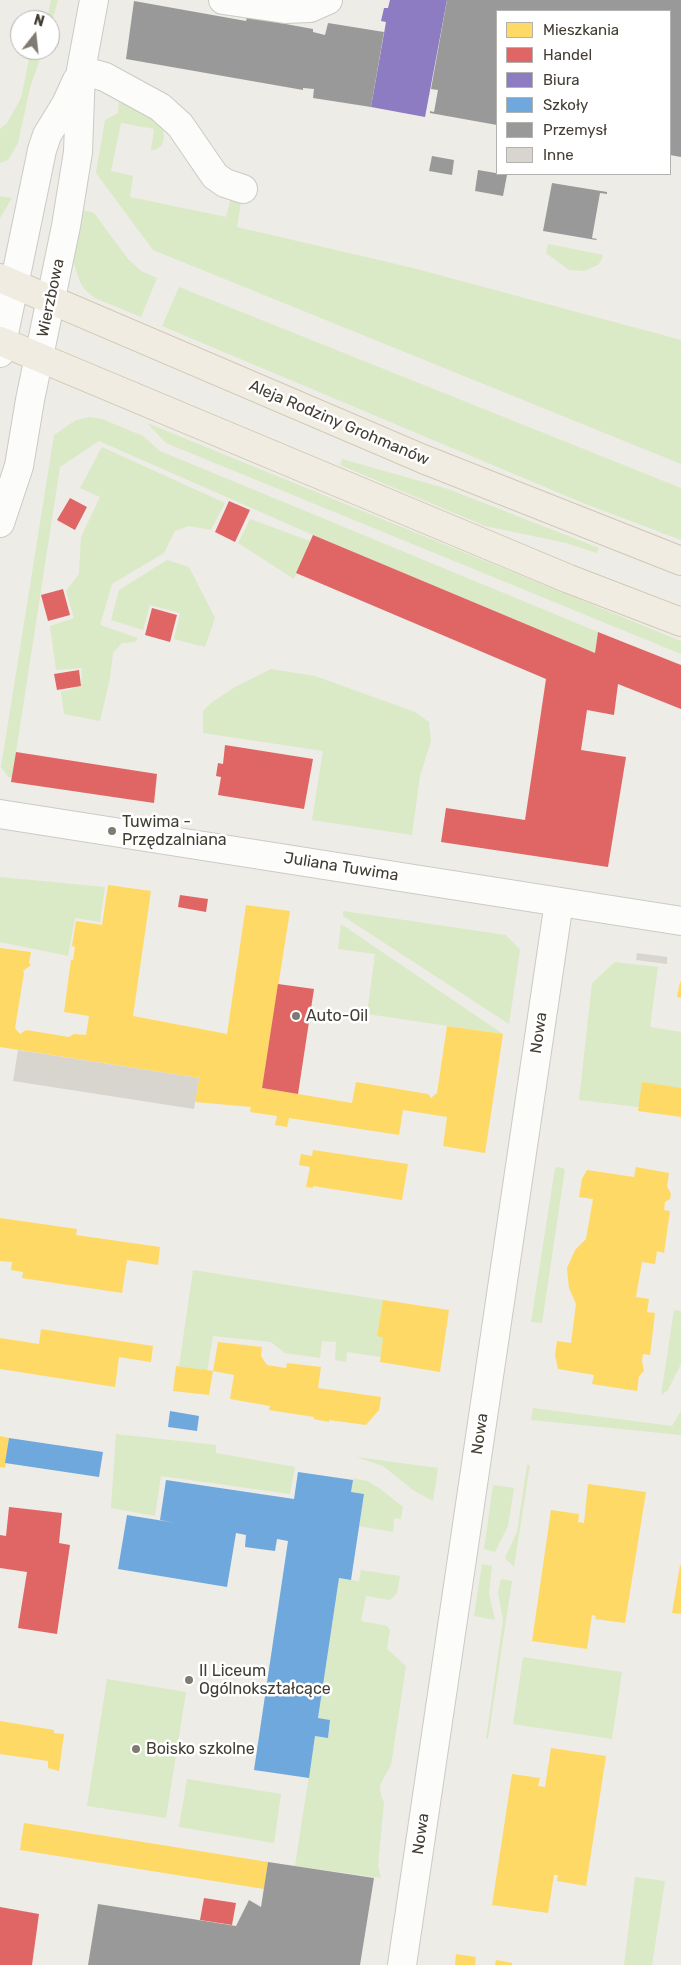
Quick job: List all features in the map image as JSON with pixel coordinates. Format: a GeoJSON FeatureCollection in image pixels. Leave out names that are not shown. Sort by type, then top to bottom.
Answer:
{"type":"FeatureCollection","features":[{"type":"Feature","properties":{"kind":"main road","name":"Aleja Rodziny Grohmanów"},"geometry":{"type":"LineString","coordinates":[[7,281],[423,459],[681,561]]}},
{"type":"Feature","properties":{"kind":"main road"},"geometry":{"type":"LineString","coordinates":[[1,345],[39,357],[569,579],[681,622]]}},
{"type":"Feature","properties":{"kind":"street","name":"Wierzbowa"},"geometry":{"type":"LineString","coordinates":[[0,523],[19,466],[66,226],[78,152],[81,70],[94,0]]}},
{"type":"Feature","properties":{"kind":"street"},"geometry":{"type":"LineString","coordinates":[[222,0],[286,9],[310,8],[328,0]]}},
{"type":"Feature","properties":{"kind":"street","name":"Wierzbowa"},"geometry":{"type":"LineString","coordinates":[[1,345],[7,281],[42,150],[51,128],[74,90],[81,70]]}},
{"type":"Feature","properties":{"kind":"street"},"geometry":{"type":"LineString","coordinates":[[81,70],[105,77],[160,107],[180,125],[215,176],[225,183],[243,190]]}},
{"type":"Feature","properties":{"kind":"street","name":"Juliana Tuwima"},"geometry":{"type":"LineString","coordinates":[[0,814],[681,921]]}},
{"type":"Feature","properties":{"kind":"street","name":"Nowa"},"geometry":{"type":"LineString","coordinates":[[402,1965],[558,902]]}},
{"type":"Feature","properties":{"kind":"green space"},"geometry":{"type":"Polygon","coordinates":[[[51,0],[58,0],[55,10],[49,10],[51,0]]]}},
{"type":"Feature","properties":{"kind":"green space"},"geometry":{"type":"Polygon","coordinates":[[[29,60],[40,60],[30,88],[18,143],[8,160],[0,163],[0,129],[7,123],[21,98],[29,60]]]}},
{"type":"Feature","properties":{"kind":"green space"},"geometry":{"type":"Polygon","coordinates":[[[119,102],[135,107],[155,121],[163,129],[164,137],[162,145],[151,151],[154,129],[121,123],[111,171],[133,176],[130,197],[226,217],[232,194],[242,197],[237,227],[413,268],[681,340],[681,464],[153,250],[96,173],[105,120],[118,113],[119,102]]]}},
{"type":"Feature","properties":{"kind":"green space"},"geometry":{"type":"Polygon","coordinates":[[[0,196],[12,198],[0,218],[0,196]]]}},
{"type":"Feature","properties":{"kind":"green space"},"geometry":{"type":"Polygon","coordinates":[[[79,209],[94,213],[128,259],[141,271],[157,278],[141,317],[95,298],[85,290],[80,282],[73,261],[79,209]]]}},
{"type":"Feature","properties":{"kind":"green space"},"geometry":{"type":"Polygon","coordinates":[[[548,244],[603,255],[598,265],[584,271],[569,270],[546,253],[548,244]]]}},
{"type":"Feature","properties":{"kind":"green space"},"geometry":{"type":"Polygon","coordinates":[[[179,287],[681,488],[681,540],[583,503],[162,326],[179,287]]]}},
{"type":"Feature","properties":{"kind":"green space"},"geometry":{"type":"Polygon","coordinates":[[[90,417],[102,419],[143,436],[160,451],[598,632],[595,653],[313,535],[99,441],[60,467],[12,778],[8,777],[1,767],[54,435],[76,420],[90,417]]]}},
{"type":"Feature","properties":{"kind":"green space"},"geometry":{"type":"Polygon","coordinates":[[[147,423],[681,641],[681,654],[166,443],[147,423]]]}},
{"type":"Feature","properties":{"kind":"green space"},"geometry":{"type":"Polygon","coordinates":[[[102,447],[225,503],[211,530],[189,526],[175,531],[164,553],[112,584],[100,625],[138,638],[135,642],[122,643],[113,653],[110,678],[100,721],[64,714],[61,692],[81,686],[82,668],[56,670],[50,626],[74,618],[66,591],[79,574],[81,537],[100,497],[80,488],[102,447]]]}},
{"type":"Feature","properties":{"kind":"green space"},"geometry":{"type":"Polygon","coordinates":[[[342,459],[448,489],[599,548],[597,553],[566,543],[485,526],[340,465],[342,459]]]}},
{"type":"Feature","properties":{"kind":"green space"},"geometry":{"type":"Polygon","coordinates":[[[250,519],[310,541],[294,579],[238,543],[250,519]]]}},
{"type":"Feature","properties":{"kind":"green space"},"geometry":{"type":"Polygon","coordinates":[[[167,560],[189,567],[215,618],[205,647],[174,639],[180,613],[150,605],[143,630],[111,620],[119,590],[167,560]]]}},
{"type":"Feature","properties":{"kind":"green space"},"geometry":{"type":"Polygon","coordinates":[[[271,669],[315,676],[415,712],[429,722],[431,741],[420,776],[412,835],[312,820],[323,751],[203,733],[203,711],[211,703],[235,687],[271,669]]]}},
{"type":"Feature","properties":{"kind":"green space"},"geometry":{"type":"Polygon","coordinates":[[[0,877],[105,887],[100,922],[75,918],[68,956],[0,942],[0,877]]]}},
{"type":"Feature","properties":{"kind":"green space"},"geometry":{"type":"Polygon","coordinates":[[[343,911],[506,935],[520,950],[509,1024],[343,916],[343,911]]]}},
{"type":"Feature","properties":{"kind":"green space"},"geometry":{"type":"Polygon","coordinates":[[[341,924],[503,1034],[367,1014],[375,954],[338,949],[341,924]]]}},
{"type":"Feature","properties":{"kind":"green space"},"geometry":{"type":"Polygon","coordinates":[[[615,962],[658,967],[650,1027],[681,1032],[681,1112],[579,1100],[592,983],[615,962]]]}},
{"type":"Feature","properties":{"kind":"green space"},"geometry":{"type":"Polygon","coordinates":[[[555,1168],[565,1169],[542,1323],[531,1322],[555,1168]]]}},
{"type":"Feature","properties":{"kind":"green space"},"geometry":{"type":"Polygon","coordinates":[[[193,1270],[383,1300],[377,1336],[383,1338],[381,1357],[347,1352],[346,1362],[335,1360],[336,1342],[322,1341],[320,1358],[285,1353],[271,1342],[213,1336],[207,1371],[179,1366],[193,1270]]]}},
{"type":"Feature","properties":{"kind":"green space"},"geometry":{"type":"Polygon","coordinates":[[[674,1310],[681,1311],[681,1364],[668,1390],[661,1395],[674,1310]]]}},
{"type":"Feature","properties":{"kind":"green space"},"geometry":{"type":"Polygon","coordinates":[[[533,1408],[672,1426],[681,1411],[681,1435],[531,1420],[533,1408]]]}},
{"type":"Feature","properties":{"kind":"green space"},"geometry":{"type":"Polygon","coordinates":[[[116,1434],[216,1445],[216,1453],[295,1467],[290,1494],[161,1476],[155,1516],[111,1508],[116,1434]]]}},
{"type":"Feature","properties":{"kind":"green space"},"geometry":{"type":"Polygon","coordinates":[[[356,1457],[438,1468],[433,1501],[413,1490],[383,1466],[356,1457]]]}},
{"type":"Feature","properties":{"kind":"green space"},"geometry":{"type":"Polygon","coordinates":[[[527,1465],[530,1465],[514,1567],[505,1558],[517,1532],[527,1465]]]}},
{"type":"Feature","properties":{"kind":"green space"},"geometry":{"type":"Polygon","coordinates":[[[353,1478],[367,1481],[403,1507],[401,1519],[394,1518],[393,1532],[359,1526],[364,1494],[351,1492],[353,1478]]]}},
{"type":"Feature","properties":{"kind":"green space"},"geometry":{"type":"Polygon","coordinates":[[[493,1485],[514,1488],[508,1526],[495,1552],[484,1549],[493,1485]]]}},
{"type":"Feature","properties":{"kind":"green space"},"geometry":{"type":"Polygon","coordinates":[[[482,1564],[492,1566],[489,1593],[495,1620],[474,1616],[482,1564]]]}},
{"type":"Feature","properties":{"kind":"green space"},"geometry":{"type":"Polygon","coordinates":[[[361,1570],[400,1576],[397,1593],[390,1600],[366,1596],[361,1621],[387,1626],[390,1630],[387,1649],[406,1666],[391,1765],[380,1785],[381,1796],[384,1802],[378,1866],[381,1878],[295,1866],[315,1736],[328,1737],[330,1720],[318,1718],[339,1578],[359,1581],[361,1570]]]}},
{"type":"Feature","properties":{"kind":"green space"},"geometry":{"type":"Polygon","coordinates":[[[501,1579],[512,1581],[488,1739],[486,1739],[503,1620],[498,1592],[501,1579]]]}},
{"type":"Feature","properties":{"kind":"green space"},"geometry":{"type":"Polygon","coordinates":[[[523,1657],[622,1672],[612,1739],[513,1724],[523,1657]]]}},
{"type":"Feature","properties":{"kind":"green space","name":"Boisko szkolne"},"geometry":{"type":"Polygon","coordinates":[[[107,1679],[186,1692],[166,1818],[87,1806],[107,1679]]]}},
{"type":"Feature","properties":{"kind":"green space","name":"Boisko szkolne"},"geometry":{"type":"Polygon","coordinates":[[[187,1779],[281,1794],[274,1843],[179,1827],[187,1779]]]}},
{"type":"Feature","properties":{"kind":"green space"},"geometry":{"type":"Polygon","coordinates":[[[635,1877],[665,1881],[652,1965],[624,1965],[635,1877]]]}},
{"type":"Feature","properties":{"kind":"building: Mieszkania"},"geometry":{"type":"Polygon","coordinates":[[[108,885],[151,891],[133,1016],[227,1034],[246,905],[290,911],[262,1088],[352,1103],[356,1082],[428,1094],[431,1098],[437,1093],[447,1026],[503,1034],[485,1153],[443,1146],[447,1117],[403,1110],[399,1135],[289,1118],[287,1127],[275,1125],[277,1116],[250,1112],[251,1107],[195,1102],[199,1078],[0,1047],[0,948],[31,952],[29,963],[31,965],[23,971],[15,1028],[20,1034],[26,1030],[69,1037],[74,1034],[86,1035],[89,1016],[64,1012],[71,960],[73,960],[75,947],[72,946],[76,921],[102,925],[108,885]]]}},
{"type":"Feature","properties":{"kind":"building: Mieszkania"},"geometry":{"type":"Polygon","coordinates":[[[681,982],[681,998],[677,997],[681,982]]]}},
{"type":"Feature","properties":{"kind":"building: Mieszkania"},"geometry":{"type":"Polygon","coordinates":[[[642,1082],[681,1088],[681,1117],[638,1111],[642,1082]]]}},
{"type":"Feature","properties":{"kind":"building: Mieszkania"},"geometry":{"type":"Polygon","coordinates":[[[313,1150],[408,1164],[402,1200],[313,1186],[313,1188],[306,1187],[310,1167],[299,1165],[301,1154],[312,1156],[313,1150]]]}},
{"type":"Feature","properties":{"kind":"building: Mieszkania"},"geometry":{"type":"Polygon","coordinates":[[[636,1167],[669,1173],[667,1186],[671,1194],[670,1199],[665,1202],[664,1210],[670,1211],[664,1253],[657,1251],[655,1264],[642,1262],[636,1297],[649,1299],[647,1312],[655,1313],[650,1355],[643,1354],[644,1371],[639,1376],[637,1391],[592,1384],[594,1375],[558,1369],[555,1355],[557,1341],[571,1343],[576,1304],[569,1288],[567,1268],[575,1250],[586,1239],[593,1199],[579,1197],[582,1179],[587,1170],[634,1177],[636,1167]]]}},
{"type":"Feature","properties":{"kind":"building: Mieszkania"},"geometry":{"type":"Polygon","coordinates":[[[0,1218],[77,1229],[76,1235],[160,1247],[158,1265],[127,1260],[122,1293],[22,1278],[23,1272],[11,1270],[12,1262],[0,1261],[0,1218]]]}},
{"type":"Feature","properties":{"kind":"building: Mieszkania"},"geometry":{"type":"Polygon","coordinates":[[[383,1300],[449,1310],[440,1372],[380,1362],[383,1338],[377,1336],[383,1300]]]}},
{"type":"Feature","properties":{"kind":"building: Mieszkania"},"geometry":{"type":"Polygon","coordinates":[[[41,1329],[153,1346],[151,1362],[119,1357],[115,1387],[0,1369],[0,1338],[39,1344],[41,1329]]]}},
{"type":"Feature","properties":{"kind":"building: Mieszkania"},"geometry":{"type":"Polygon","coordinates":[[[218,1342],[262,1347],[261,1356],[267,1365],[286,1368],[287,1363],[321,1367],[318,1388],[381,1397],[379,1410],[366,1425],[329,1420],[329,1422],[314,1419],[314,1417],[269,1410],[270,1406],[230,1399],[234,1375],[213,1371],[218,1342]]]}},
{"type":"Feature","properties":{"kind":"building: Mieszkania"},"geometry":{"type":"Polygon","coordinates":[[[176,1366],[213,1371],[209,1395],[173,1391],[176,1366]]]}},
{"type":"Feature","properties":{"kind":"building: Mieszkania"},"geometry":{"type":"Polygon","coordinates":[[[0,1436],[9,1438],[5,1468],[0,1467],[0,1436]]]}},
{"type":"Feature","properties":{"kind":"building: Mieszkania"},"geometry":{"type":"Polygon","coordinates":[[[588,1484],[646,1492],[625,1623],[595,1619],[596,1616],[592,1615],[587,1649],[532,1641],[551,1510],[579,1514],[578,1522],[584,1523],[588,1484]]]}},
{"type":"Feature","properties":{"kind":"building: Mieszkania"},"geometry":{"type":"Polygon","coordinates":[[[681,1565],[681,1614],[672,1613],[681,1565]]]}},
{"type":"Feature","properties":{"kind":"building: Mieszkania"},"geometry":{"type":"Polygon","coordinates":[[[0,1721],[54,1730],[54,1733],[64,1734],[59,1771],[48,1768],[48,1761],[0,1754],[0,1721]]]}},
{"type":"Feature","properties":{"kind":"building: Mieszkania"},"geometry":{"type":"Polygon","coordinates":[[[551,1748],[606,1756],[586,1886],[557,1881],[558,1875],[554,1875],[548,1913],[492,1905],[512,1774],[540,1778],[538,1786],[545,1787],[551,1748]]]}},
{"type":"Feature","properties":{"kind":"building: Mieszkania"},"geometry":{"type":"Polygon","coordinates":[[[24,1823],[268,1862],[264,1889],[20,1850],[24,1823]]]}},
{"type":"Feature","properties":{"kind":"building: Mieszkania"},"geometry":{"type":"Polygon","coordinates":[[[456,1954],[476,1957],[475,1965],[455,1965],[456,1954]]]}},
{"type":"Feature","properties":{"kind":"building: Mieszkania"},"geometry":{"type":"Polygon","coordinates":[[[496,1960],[512,1963],[512,1965],[495,1965],[496,1960]]]}},
{"type":"Feature","properties":{"kind":"building: Handel"},"geometry":{"type":"Polygon","coordinates":[[[70,498],[87,507],[75,530],[57,520],[70,498]]]}},
{"type":"Feature","properties":{"kind":"building: Handel"},"geometry":{"type":"Polygon","coordinates":[[[229,501],[250,510],[235,542],[215,532],[229,501]]]}},
{"type":"Feature","properties":{"kind":"building: Handel"},"geometry":{"type":"Polygon","coordinates":[[[313,535],[595,653],[598,632],[681,665],[681,709],[618,684],[614,715],[587,710],[581,750],[626,757],[608,867],[441,842],[446,808],[525,820],[546,679],[296,573],[313,535]]]}},
{"type":"Feature","properties":{"kind":"building: Handel"},"geometry":{"type":"Polygon","coordinates":[[[63,589],[70,615],[48,621],[41,595],[63,589]]]}},
{"type":"Feature","properties":{"kind":"building: Handel"},"geometry":{"type":"Polygon","coordinates":[[[152,608],[177,615],[170,642],[145,635],[152,608]]]}},
{"type":"Feature","properties":{"kind":"building: Handel"},"geometry":{"type":"Polygon","coordinates":[[[79,670],[81,686],[57,690],[54,674],[79,670]]]}},
{"type":"Feature","properties":{"kind":"building: Handel"},"geometry":{"type":"Polygon","coordinates":[[[225,745],[313,759],[304,809],[218,795],[221,777],[216,776],[218,763],[223,764],[225,745]]]}},
{"type":"Feature","properties":{"kind":"building: Handel"},"geometry":{"type":"Polygon","coordinates":[[[16,752],[157,774],[154,803],[11,782],[16,752]]]}},
{"type":"Feature","properties":{"kind":"building: Handel"},"geometry":{"type":"Polygon","coordinates":[[[180,895],[208,899],[206,912],[178,907],[180,895]]]}},
{"type":"Feature","properties":{"kind":"building: Handel"},"geometry":{"type":"Polygon","coordinates":[[[278,984],[314,989],[298,1094],[262,1088],[278,984]]]}},
{"type":"Feature","properties":{"kind":"building: Handel"},"geometry":{"type":"Polygon","coordinates":[[[9,1507],[62,1513],[59,1543],[70,1545],[57,1634],[18,1628],[27,1572],[0,1568],[0,1535],[6,1536],[9,1507]]]}},
{"type":"Feature","properties":{"kind":"building: Handel"},"geometry":{"type":"Polygon","coordinates":[[[204,1898],[236,1903],[232,1925],[200,1920],[204,1898]]]}},
{"type":"Feature","properties":{"kind":"building: Handel"},"geometry":{"type":"Polygon","coordinates":[[[0,1907],[39,1914],[32,1965],[0,1965],[0,1907]]]}},
{"type":"Feature","properties":{"kind":"building: Biura"},"geometry":{"type":"Polygon","coordinates":[[[390,0],[447,0],[425,117],[371,107],[386,22],[381,21],[384,8],[388,8],[390,0]]]}},
{"type":"Feature","properties":{"kind":"building: Szkoły"},"geometry":{"type":"Polygon","coordinates":[[[170,1411],[199,1416],[197,1431],[168,1427],[170,1411]]]}},
{"type":"Feature","properties":{"kind":"building: Szkoły"},"geometry":{"type":"Polygon","coordinates":[[[9,1438],[103,1452],[99,1477],[5,1463],[9,1438]]]}},
{"type":"Feature","properties":{"kind":"building: Szkoły"},"geometry":{"type":"Polygon","coordinates":[[[298,1472],[353,1480],[351,1492],[364,1494],[351,1580],[339,1578],[318,1718],[330,1720],[328,1738],[315,1736],[309,1778],[254,1770],[288,1541],[277,1539],[275,1551],[245,1547],[246,1535],[236,1533],[227,1587],[118,1569],[127,1515],[176,1523],[160,1520],[166,1480],[294,1499],[298,1472]]]}},
{"type":"Feature","properties":{"kind":"building: Przemysł"},"geometry":{"type":"Polygon","coordinates":[[[447,0],[681,0],[681,157],[671,155],[671,10],[496,10],[496,125],[430,113],[430,111],[434,112],[438,90],[431,89],[447,0]]]}},
{"type":"Feature","properties":{"kind":"building: Przemysł"},"geometry":{"type":"Polygon","coordinates":[[[134,1],[246,21],[247,17],[313,29],[313,32],[325,35],[328,23],[384,32],[371,107],[313,98],[314,89],[303,88],[303,90],[126,59],[134,1]]]}},
{"type":"Feature","properties":{"kind":"building: Przemysł"},"geometry":{"type":"Polygon","coordinates":[[[432,156],[454,160],[452,175],[429,171],[432,156]]]}},
{"type":"Feature","properties":{"kind":"building: Przemysł"},"geometry":{"type":"Polygon","coordinates":[[[478,170],[496,173],[496,175],[507,175],[503,196],[475,191],[478,170]]]}},
{"type":"Feature","properties":{"kind":"building: Przemysł"},"geometry":{"type":"Polygon","coordinates":[[[552,183],[607,192],[607,194],[600,193],[592,238],[596,240],[543,231],[552,183]]]}},
{"type":"Feature","properties":{"kind":"building: Przemysł"},"geometry":{"type":"Polygon","coordinates":[[[268,1862],[374,1878],[360,1965],[88,1965],[98,1904],[236,1926],[249,1900],[261,1907],[268,1862]]]}},
{"type":"Feature","properties":{"kind":"building: Inne"},"geometry":{"type":"Polygon","coordinates":[[[637,953],[667,957],[667,964],[636,960],[637,953]]]}},
{"type":"Feature","properties":{"kind":"building: Inne"},"geometry":{"type":"Polygon","coordinates":[[[18,1050],[199,1078],[194,1109],[13,1081],[18,1050]]]}},
{"type":"Feature","properties":{"kind":"place","name":"Tuwima - Przędzalniana"},"geometry":{"type":"Point","coordinates":[112,831]}},
{"type":"Feature","properties":{"kind":"place","name":"Auto-Oil"},"geometry":{"type":"Point","coordinates":[296,1016]}},
{"type":"Feature","properties":{"kind":"place","name":"II Liceum Ogólnokształcące"},"geometry":{"type":"Point","coordinates":[189,1680]}},
{"type":"Feature","properties":{"kind":"place","name":"Boisko szkolne"},"geometry":{"type":"Point","coordinates":[136,1749]}}]}
